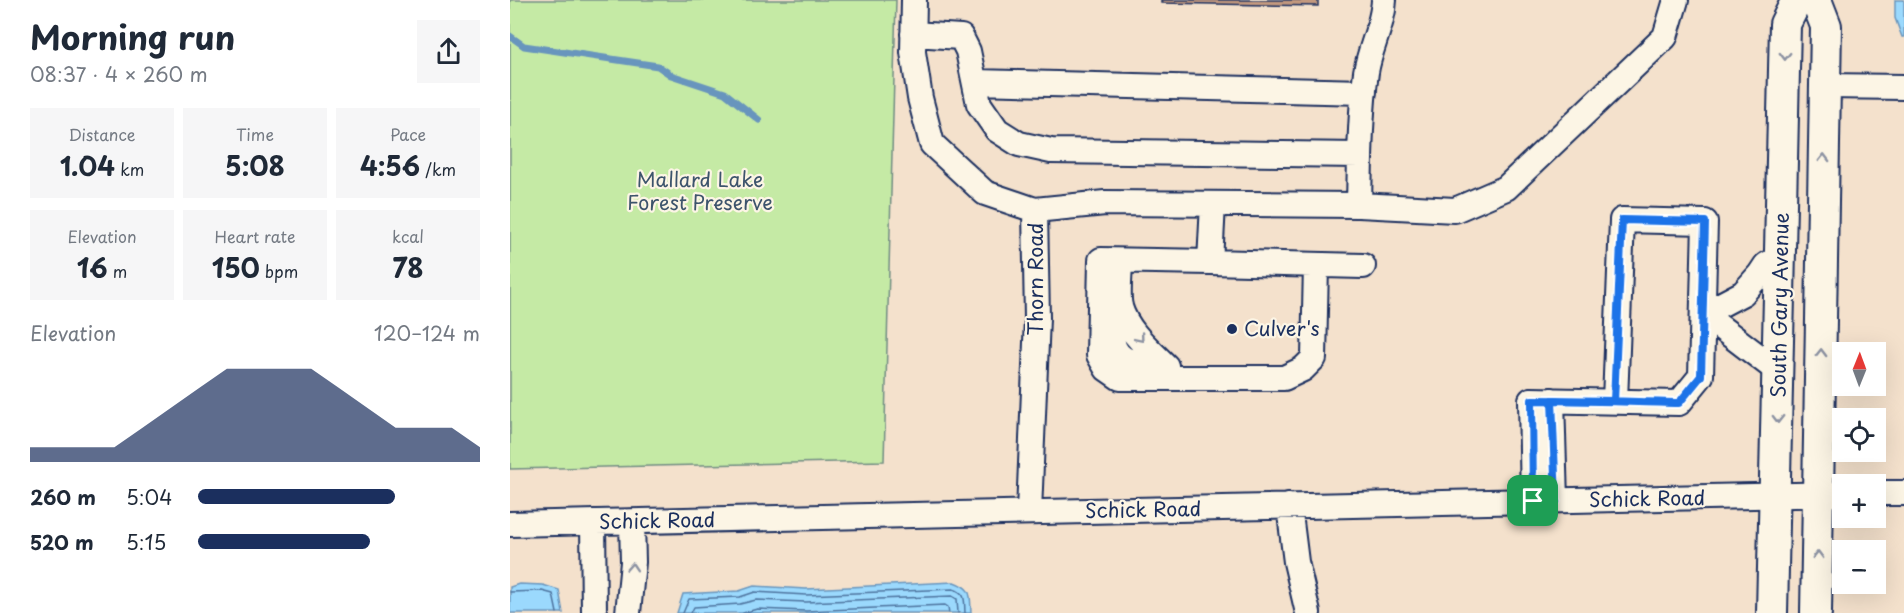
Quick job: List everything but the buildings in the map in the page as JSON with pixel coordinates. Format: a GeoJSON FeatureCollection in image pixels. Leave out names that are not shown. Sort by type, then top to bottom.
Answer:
{"type":"FeatureCollection","features":[{"type":"Feature","properties":{"kind":"main road","name":"South Gary Avenue"},"geometry":{"type":"LineString","coordinates":[[1772,613],[1785,24],[1797,0]]}},
{"type":"Feature","properties":{"kind":"main road"},"geometry":{"type":"LineString","coordinates":[[1816,0],[1826,26],[1830,495],[1816,613]]}},
{"type":"Feature","properties":{"kind":"street","name":"Thorn Road"},"geometry":{"type":"LineString","coordinates":[[914,0],[915,64],[932,144],[985,192],[1035,210],[1037,318],[1029,512]]}},
{"type":"Feature","properties":{"kind":"street"},"geometry":{"type":"LineString","coordinates":[[1359,206],[1366,69],[1383,14],[1384,0]]}},
{"type":"Feature","properties":{"kind":"street"},"geometry":{"type":"LineString","coordinates":[[1035,210],[1105,203],[1359,206],[1455,210],[1506,188],[1665,37],[1676,0]]}},
{"type":"Feature","properties":{"kind":"street"},"geometry":{"type":"LineString","coordinates":[[913,34],[961,37],[969,51],[979,104],[997,130],[1019,144],[1051,151],[1360,155]]}},
{"type":"Feature","properties":{"kind":"street"},"geometry":{"type":"LineString","coordinates":[[975,82],[1364,92]]}},
{"type":"Feature","properties":{"kind":"street"},"geometry":{"type":"LineString","coordinates":[[1825,86],[1904,87]]}},
{"type":"Feature","properties":{"kind":"street"},"geometry":{"type":"LineString","coordinates":[[1210,262],[1213,204]]}},
{"type":"Feature","properties":{"kind":"street"},"geometry":{"type":"LineString","coordinates":[[1544,501],[1542,400],[1679,403],[1701,376],[1705,222],[1622,220],[1614,401]]}},
{"type":"Feature","properties":{"kind":"street"},"geometry":{"type":"LineString","coordinates":[[1703,314],[1743,293],[1761,274],[1766,265],[1780,257]]}},
{"type":"Feature","properties":{"kind":"street"},"geometry":{"type":"LineString","coordinates":[[1111,261],[1210,262],[1316,270],[1363,266]]}},
{"type":"Feature","properties":{"kind":"street"},"geometry":{"type":"LineString","coordinates":[[1111,261],[1099,355],[1107,369],[1120,378],[1284,378],[1303,369],[1314,358],[1316,270]]}},
{"type":"Feature","properties":{"kind":"street"},"geometry":{"type":"LineString","coordinates":[[1111,261],[1120,306],[1131,328],[1142,343],[1166,366],[1278,367],[1292,361],[1298,351],[1302,327],[1302,285],[1316,270]]}},
{"type":"Feature","properties":{"kind":"street"},"geometry":{"type":"LineString","coordinates":[[1703,314],[1779,372]]}},
{"type":"Feature","properties":{"kind":"street"},"geometry":{"type":"LineString","coordinates":[[1886,493],[1904,493]]}},
{"type":"Feature","properties":{"kind":"street","name":"Schick Road"},"geometry":{"type":"LineString","coordinates":[[510,524],[1830,495]]}},
{"type":"Feature","properties":{"kind":"street"},"geometry":{"type":"LineString","coordinates":[[1289,506],[1296,562],[1308,613]]}},
{"type":"Feature","properties":{"kind":"street"},"geometry":{"type":"LineString","coordinates":[[593,522],[594,613]]}},
{"type":"Feature","properties":{"kind":"street"},"geometry":{"type":"LineString","coordinates":[[628,613],[633,562],[632,522]]}},
{"type":"Feature","properties":{"kind":"green space","name":"Mallard Lake Forest Preserve"},"geometry":{"type":"Polygon","coordinates":[[[510,0],[896,0],[884,461],[510,469],[510,0]]]}},
{"type":"Feature","properties":{"kind":"water"},"geometry":{"type":"Polygon","coordinates":[[[1895,0],[1904,0],[1904,37],[1902,37],[1895,18],[1895,0]]]}},
{"type":"Feature","properties":{"kind":"water"},"geometry":{"type":"Polygon","coordinates":[[[954,582],[965,587],[969,593],[971,613],[677,613],[683,594],[739,591],[754,586],[806,589],[954,582]]]}},
{"type":"Feature","properties":{"kind":"water"},"geometry":{"type":"Polygon","coordinates":[[[519,584],[543,585],[559,590],[563,613],[510,613],[510,587],[519,584]]]}},
{"type":"Feature","properties":{"kind":"waterway"},"geometry":{"type":"LineString","coordinates":[[510,36],[524,46],[658,66],[671,75],[725,93],[759,120]]}},
{"type":"Feature","properties":{"kind":"place","name":"Culver's"},"geometry":{"type":"Point","coordinates":[1232,329]}},
{"type":"Feature","properties":{"kind":"route"},"geometry":{"type":"LineString","coordinates":[[1533,501],[1532,400],[1552,400],[1614,401],[1679,403],[1701,376],[1705,222],[1622,220],[1614,401],[1552,400],[1556,501],[1533,501]]}}]}
